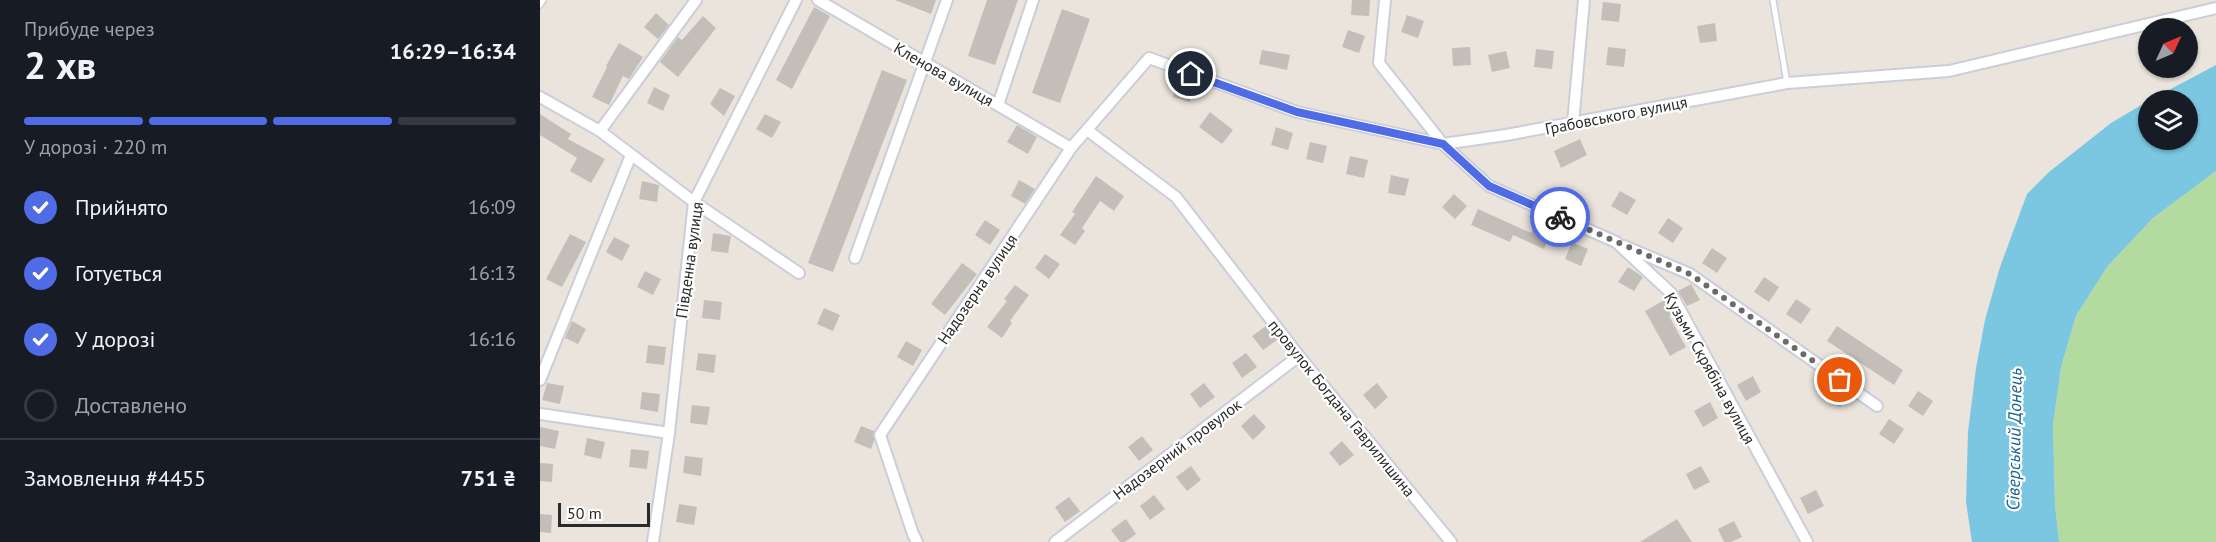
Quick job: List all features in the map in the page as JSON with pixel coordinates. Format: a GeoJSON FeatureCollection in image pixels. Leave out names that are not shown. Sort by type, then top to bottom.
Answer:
{"type":"FeatureCollection","features":[{"type":"Feature","properties":{"kind":"street"},"geometry":{"type":"LineString","coordinates":[[600,131],[696,0]]}},
{"type":"Feature","properties":{"kind":"street","name":"Південна вулиця"},"geometry":{"type":"LineString","coordinates":[[653,542],[669,433],[694,202],[796,0]]}},
{"type":"Feature","properties":{"kind":"street","name":"Кленова вулиця"},"geometry":{"type":"LineString","coordinates":[[818,0],[1071,148]]}},
{"type":"Feature","properties":{"kind":"street"},"geometry":{"type":"LineString","coordinates":[[855,258],[947,0]]}},
{"type":"Feature","properties":{"kind":"street"},"geometry":{"type":"LineString","coordinates":[[998,105],[1033,0]]}},
{"type":"Feature","properties":{"kind":"street","name":"Кузьми Скрябіна вулиця"},"geometry":{"type":"LineString","coordinates":[[1385,0],[1379,63],[1443,144],[1489,186],[1616,242],[1671,293],[1807,542]]}},
{"type":"Feature","properties":{"kind":"street"},"geometry":{"type":"LineString","coordinates":[[1573,123],[1584,0]]}},
{"type":"Feature","properties":{"kind":"street","name":"Грабовського вулиця"},"geometry":{"type":"LineString","coordinates":[[1443,144],[1506,135],[1787,84],[1949,71],[2216,8]]}},
{"type":"Feature","properties":{"kind":"street","name":"Надозерна вулиця"},"geometry":{"type":"LineString","coordinates":[[917,542],[880,435],[1071,148],[1149,58],[1297,112],[1443,144]]}},
{"type":"Feature","properties":{"kind":"street"},"geometry":{"type":"LineString","coordinates":[[540,97],[600,131],[694,202],[799,273]]}},
{"type":"Feature","properties":{"kind":"street","name":"провулок Богдана Гаврилишина"},"geometry":{"type":"LineString","coordinates":[[1087,130],[1176,198],[1299,356],[1451,542]]}},
{"type":"Feature","properties":{"kind":"street"},"geometry":{"type":"LineString","coordinates":[[540,380],[631,155]]}},
{"type":"Feature","properties":{"kind":"street"},"geometry":{"type":"LineString","coordinates":[[1616,242],[1690,274],[1877,406]]}},
{"type":"Feature","properties":{"kind":"street","name":"Надозерний провулок"},"geometry":{"type":"LineString","coordinates":[[1055,542],[1299,356]]}},
{"type":"Feature","properties":{"kind":"street"},"geometry":{"type":"LineString","coordinates":[[540,414],[669,433]]}},
{"type":"Feature","properties":{"kind":"lane"},"geometry":{"type":"LineString","coordinates":[[540,5],[543,0]]}},
{"type":"Feature","properties":{"kind":"lane"},"geometry":{"type":"LineString","coordinates":[[1773,0],[1787,84]]}},
{"type":"Feature","properties":{"kind":"green space"},"geometry":{"type":"Polygon","coordinates":[[[2216,171],[2216,542],[2059,542],[2055,504],[2053,425],[2061,367],[2076,316],[2107,267],[2153,218],[2216,171]]]}},
{"type":"Feature","properties":{"kind":"water","name":"Сіверський Донець"},"geometry":{"type":"Polygon","coordinates":[[[2216,65],[2216,171],[2153,218],[2107,267],[2076,316],[2061,367],[2053,425],[2055,504],[2059,542],[1972,542],[1966,502],[1968,432],[1976,368],[1985,320],[2000,267],[2027,194],[2049,172],[2111,123],[2138,107],[2138,150],[2198,150],[2198,90],[2169,90],[2191,78],[2198,78],[2198,75],[2216,65]]]}},
{"type":"Feature","properties":{"kind":"building"},"geometry":{"type":"Polygon","coordinates":[[[895,0],[936,0],[931,14],[895,0]]]}},
{"type":"Feature","properties":{"kind":"building"},"geometry":{"type":"Polygon","coordinates":[[[987,0],[1018,0],[995,65],[968,56],[987,0]]]}},
{"type":"Feature","properties":{"kind":"building"},"geometry":{"type":"Polygon","coordinates":[[[1352,0],[1370,0],[1369,16],[1351,15],[1352,0]]]}},
{"type":"Feature","properties":{"kind":"building"},"geometry":{"type":"Polygon","coordinates":[[[1603,2],[1621,4],[1619,22],[1601,20],[1603,2]]]}},
{"type":"Feature","properties":{"kind":"building"},"geometry":{"type":"Polygon","coordinates":[[[814,7],[830,16],[792,89],[776,80],[814,7]]]}},
{"type":"Feature","properties":{"kind":"building"},"geometry":{"type":"Polygon","coordinates":[[[1062,9],[1090,19],[1060,103],[1032,93],[1062,9]]]}},
{"type":"Feature","properties":{"kind":"building"},"geometry":{"type":"Polygon","coordinates":[[[656,13],[669,25],[658,39],[644,27],[656,13]]]}},
{"type":"Feature","properties":{"kind":"building"},"geometry":{"type":"Polygon","coordinates":[[[1407,15],[1424,21],[1418,38],[1401,32],[1407,15]]]}},
{"type":"Feature","properties":{"kind":"building"},"geometry":{"type":"Polygon","coordinates":[[[703,16],[716,28],[678,77],[660,62],[678,37],[682,40],[703,16]]]}},
{"type":"Feature","properties":{"kind":"building"},"geometry":{"type":"Polygon","coordinates":[[[1715,23],[1717,41],[1700,43],[1697,26],[1715,23]]]}},
{"type":"Feature","properties":{"kind":"building"},"geometry":{"type":"Polygon","coordinates":[[[1348,30],[1365,36],[1359,53],[1342,47],[1348,30]]]}},
{"type":"Feature","properties":{"kind":"building"},"geometry":{"type":"Polygon","coordinates":[[[619,43],[643,57],[629,79],[623,76],[609,105],[592,97],[619,43]]]}},
{"type":"Feature","properties":{"kind":"building"},"geometry":{"type":"Polygon","coordinates":[[[1470,47],[1471,65],[1453,66],[1452,48],[1470,47]]]}},
{"type":"Feature","properties":{"kind":"building"},"geometry":{"type":"Polygon","coordinates":[[[1608,47],[1626,49],[1624,67],[1606,65],[1608,47]]]}},
{"type":"Feature","properties":{"kind":"building"},"geometry":{"type":"Polygon","coordinates":[[[1536,49],[1554,51],[1552,69],[1534,67],[1536,49]]]}},
{"type":"Feature","properties":{"kind":"building"},"geometry":{"type":"Polygon","coordinates":[[[1262,50],[1290,55],[1287,70],[1259,64],[1262,50]]]}},
{"type":"Feature","properties":{"kind":"building"},"geometry":{"type":"Polygon","coordinates":[[[1506,51],[1510,68],[1492,72],[1488,55],[1506,51]]]}},
{"type":"Feature","properties":{"kind":"building"},"geometry":{"type":"Polygon","coordinates":[[[882,70],[907,80],[833,272],[808,263],[882,70]]]}},
{"type":"Feature","properties":{"kind":"building"},"geometry":{"type":"Polygon","coordinates":[[[1178,80],[1195,85],[1190,102],[1173,97],[1178,80]]]}},
{"type":"Feature","properties":{"kind":"building"},"geometry":{"type":"Polygon","coordinates":[[[654,87],[670,95],[663,111],[647,103],[654,87]]]}},
{"type":"Feature","properties":{"kind":"building"},"geometry":{"type":"Polygon","coordinates":[[[720,88],[735,96],[724,116],[710,104],[720,88]]]}},
{"type":"Feature","properties":{"kind":"building"},"geometry":{"type":"Polygon","coordinates":[[[1210,112],[1233,130],[1222,144],[1199,127],[1210,112]]]}},
{"type":"Feature","properties":{"kind":"building"},"geometry":{"type":"Polygon","coordinates":[[[540,114],[571,134],[568,139],[605,159],[591,183],[570,171],[577,158],[540,135],[540,114]]]}},
{"type":"Feature","properties":{"kind":"building"},"geometry":{"type":"Polygon","coordinates":[[[765,114],[781,122],[772,138],[756,129],[765,114]]]}},
{"type":"Feature","properties":{"kind":"building"},"geometry":{"type":"Polygon","coordinates":[[[1017,125],[1037,137],[1028,154],[1007,142],[1017,125]]]}},
{"type":"Feature","properties":{"kind":"building"},"geometry":{"type":"Polygon","coordinates":[[[1276,127],[1293,133],[1288,150],[1271,145],[1276,127]]]}},
{"type":"Feature","properties":{"kind":"building"},"geometry":{"type":"Polygon","coordinates":[[[1580,139],[1587,155],[1561,168],[1554,151],[1580,139]]]}},
{"type":"Feature","properties":{"kind":"building"},"geometry":{"type":"Polygon","coordinates":[[[1310,142],[1327,146],[1323,163],[1306,159],[1310,142]]]}},
{"type":"Feature","properties":{"kind":"building"},"geometry":{"type":"Polygon","coordinates":[[[1350,156],[1368,160],[1364,178],[1346,174],[1350,156]]]}},
{"type":"Feature","properties":{"kind":"building"},"geometry":{"type":"Polygon","coordinates":[[[1391,175],[1409,179],[1405,196],[1388,193],[1391,175]]]}},
{"type":"Feature","properties":{"kind":"building"},"geometry":{"type":"Polygon","coordinates":[[[1096,176],[1124,196],[1114,211],[1100,201],[1082,228],[1085,231],[1075,245],[1060,235],[1075,214],[1072,212],[1096,176]]]}},
{"type":"Feature","properties":{"kind":"building"},"geometry":{"type":"Polygon","coordinates":[[[1019,180],[1035,189],[1025,204],[1011,196],[1019,180]]]}},
{"type":"Feature","properties":{"kind":"building"},"geometry":{"type":"Polygon","coordinates":[[[642,181],[659,185],[657,202],[639,199],[642,181]]]}},
{"type":"Feature","properties":{"kind":"building"},"geometry":{"type":"Polygon","coordinates":[[[1620,191],[1636,200],[1627,215],[1611,206],[1620,191]]]}},
{"type":"Feature","properties":{"kind":"building"},"geometry":{"type":"Polygon","coordinates":[[[1454,194],[1467,206],[1455,219],[1442,207],[1454,194]]]}},
{"type":"Feature","properties":{"kind":"building"},"geometry":{"type":"Polygon","coordinates":[[[1478,209],[1531,233],[1535,225],[1551,232],[1544,249],[1513,235],[1510,242],[1471,225],[1478,209]]]}},
{"type":"Feature","properties":{"kind":"building"},"geometry":{"type":"Polygon","coordinates":[[[1668,218],[1683,228],[1673,243],[1658,233],[1668,218]]]}},
{"type":"Feature","properties":{"kind":"building"},"geometry":{"type":"Polygon","coordinates":[[[985,220],[1000,230],[990,245],[975,235],[985,220]]]}},
{"type":"Feature","properties":{"kind":"building"},"geometry":{"type":"Polygon","coordinates":[[[713,233],[731,236],[728,253],[711,251],[713,233]]]}},
{"type":"Feature","properties":{"kind":"building"},"geometry":{"type":"Polygon","coordinates":[[[570,234],[586,242],[562,287],[546,279],[570,234]]]}},
{"type":"Feature","properties":{"kind":"building"},"geometry":{"type":"Polygon","coordinates":[[[614,237],[630,245],[622,261],[606,252],[614,237]]]}},
{"type":"Feature","properties":{"kind":"building"},"geometry":{"type":"Polygon","coordinates":[[[1572,242],[1588,249],[1581,266],[1565,259],[1572,242]]]}},
{"type":"Feature","properties":{"kind":"building"},"geometry":{"type":"Polygon","coordinates":[[[1712,248],[1727,258],[1717,273],[1702,263],[1712,248]]]}},
{"type":"Feature","properties":{"kind":"building"},"geometry":{"type":"Polygon","coordinates":[[[1045,254],[1060,264],[1049,279],[1035,268],[1045,254]]]}},
{"type":"Feature","properties":{"kind":"building"},"geometry":{"type":"Polygon","coordinates":[[[962,263],[977,274],[945,315],[931,304],[962,263]]]}},
{"type":"Feature","properties":{"kind":"building"},"geometry":{"type":"Polygon","coordinates":[[[1628,267],[1643,277],[1634,291],[1618,282],[1628,267]]]}},
{"type":"Feature","properties":{"kind":"building"},"geometry":{"type":"Polygon","coordinates":[[[645,271],[661,279],[653,295],[637,287],[645,271]]]}},
{"type":"Feature","properties":{"kind":"building"},"geometry":{"type":"Polygon","coordinates":[[[1764,277],[1779,287],[1769,302],[1754,292],[1764,277]]]}},
{"type":"Feature","properties":{"kind":"building"},"geometry":{"type":"Polygon","coordinates":[[[1691,284],[1700,300],[1687,306],[1678,291],[1691,284]]]}},
{"type":"Feature","properties":{"kind":"building"},"geometry":{"type":"Polygon","coordinates":[[[1015,285],[1029,295],[1010,321],[1012,323],[1002,338],[987,327],[1007,301],[1004,299],[1015,285]]]}},
{"type":"Feature","properties":{"kind":"building"},"geometry":{"type":"Polygon","coordinates":[[[1666,299],[1674,314],[1669,316],[1686,347],[1670,356],[1645,311],[1666,299]]]}},
{"type":"Feature","properties":{"kind":"building"},"geometry":{"type":"Polygon","coordinates":[[[1796,299],[1811,309],[1801,324],[1786,314],[1796,299]]]}},
{"type":"Feature","properties":{"kind":"building"},"geometry":{"type":"Polygon","coordinates":[[[704,300],[722,302],[720,320],[702,318],[704,300]]]}},
{"type":"Feature","properties":{"kind":"building"},"geometry":{"type":"Polygon","coordinates":[[[824,308],[840,315],[833,331],[817,324],[824,308]]]}},
{"type":"Feature","properties":{"kind":"building"},"geometry":{"type":"Polygon","coordinates":[[[572,321],[586,329],[578,344],[565,338],[572,321]]]}},
{"type":"Feature","properties":{"kind":"building"},"geometry":{"type":"Polygon","coordinates":[[[1266,326],[1277,340],[1263,350],[1252,336],[1266,326]]]}},
{"type":"Feature","properties":{"kind":"building"},"geometry":{"type":"Polygon","coordinates":[[[1837,326],[1903,370],[1894,385],[1827,341],[1837,326]]]}},
{"type":"Feature","properties":{"kind":"building"},"geometry":{"type":"Polygon","coordinates":[[[906,341],[922,350],[913,366],[897,357],[906,341]]]}},
{"type":"Feature","properties":{"kind":"building"},"geometry":{"type":"Polygon","coordinates":[[[648,345],[666,347],[664,365],[646,363],[648,345]]]}},
{"type":"Feature","properties":{"kind":"building"},"geometry":{"type":"Polygon","coordinates":[[[698,353],[716,355],[714,373],[696,370],[698,353]]]}},
{"type":"Feature","properties":{"kind":"building"},"geometry":{"type":"Polygon","coordinates":[[[1246,353],[1257,367],[1242,378],[1232,363],[1246,353]]]}},
{"type":"Feature","properties":{"kind":"building"},"geometry":{"type":"Polygon","coordinates":[[[1753,376],[1761,392],[1746,401],[1737,385],[1753,376]]]}},
{"type":"Feature","properties":{"kind":"building"},"geometry":{"type":"Polygon","coordinates":[[[547,383],[564,386],[560,404],[542,400],[547,383]]]}},
{"type":"Feature","properties":{"kind":"building"},"geometry":{"type":"Polygon","coordinates":[[[1204,383],[1215,397],[1200,408],[1190,394],[1204,383]]]}},
{"type":"Feature","properties":{"kind":"building"},"geometry":{"type":"Polygon","coordinates":[[[1377,383],[1388,397],[1375,409],[1363,395],[1377,383]]]}},
{"type":"Feature","properties":{"kind":"building"},"geometry":{"type":"Polygon","coordinates":[[[1833,384],[1847,394],[1840,407],[1825,398],[1833,384]]]}},
{"type":"Feature","properties":{"kind":"building"},"geometry":{"type":"Polygon","coordinates":[[[1918,391],[1933,401],[1923,416],[1908,406],[1918,391]]]}},
{"type":"Feature","properties":{"kind":"building"},"geometry":{"type":"Polygon","coordinates":[[[642,392],[660,394],[658,412],[640,409],[642,392]]]}},
{"type":"Feature","properties":{"kind":"building"},"geometry":{"type":"Polygon","coordinates":[[[1710,402],[1718,418],[1703,427],[1694,411],[1710,402]]]}},
{"type":"Feature","properties":{"kind":"building"},"geometry":{"type":"Polygon","coordinates":[[[692,405],[710,407],[707,425],[690,423],[692,405]]]}},
{"type":"Feature","properties":{"kind":"building"},"geometry":{"type":"Polygon","coordinates":[[[1254,414],[1266,427],[1253,440],[1241,426],[1254,414]]]}},
{"type":"Feature","properties":{"kind":"building"},"geometry":{"type":"Polygon","coordinates":[[[1889,419],[1904,429],[1894,444],[1879,434],[1889,419]]]}},
{"type":"Feature","properties":{"kind":"building"},"geometry":{"type":"Polygon","coordinates":[[[861,426],[874,431],[871,449],[854,442],[861,426]]]}},
{"type":"Feature","properties":{"kind":"building"},"geometry":{"type":"Polygon","coordinates":[[[540,427],[559,431],[555,449],[540,446],[540,427]]]}},
{"type":"Feature","properties":{"kind":"building"},"geometry":{"type":"Polygon","coordinates":[[[1142,436],[1153,450],[1139,461],[1128,447],[1142,436]]]}},
{"type":"Feature","properties":{"kind":"building"},"geometry":{"type":"Polygon","coordinates":[[[587,438],[605,442],[601,459],[584,455],[587,438]]]}},
{"type":"Feature","properties":{"kind":"building"},"geometry":{"type":"Polygon","coordinates":[[[1342,441],[1354,455],[1340,466],[1329,453],[1342,441]]]}},
{"type":"Feature","properties":{"kind":"building"},"geometry":{"type":"Polygon","coordinates":[[[631,449],[649,451],[647,469],[629,467],[631,449]]]}},
{"type":"Feature","properties":{"kind":"building"},"geometry":{"type":"Polygon","coordinates":[[[685,456],[703,458],[701,476],[683,473],[685,456]]]}},
{"type":"Feature","properties":{"kind":"building"},"geometry":{"type":"Polygon","coordinates":[[[540,463],[553,464],[552,482],[540,481],[540,463]]]}},
{"type":"Feature","properties":{"kind":"building"},"geometry":{"type":"Polygon","coordinates":[[[1191,466],[1201,480],[1187,491],[1176,477],[1191,466]]]}},
{"type":"Feature","properties":{"kind":"building"},"geometry":{"type":"Polygon","coordinates":[[[1701,466],[1710,482],[1694,490],[1686,474],[1701,466]]]}},
{"type":"Feature","properties":{"kind":"building"},"geometry":{"type":"Polygon","coordinates":[[[1816,490],[1824,506],[1808,514],[1800,498],[1816,490]]]}},
{"type":"Feature","properties":{"kind":"building"},"geometry":{"type":"Polygon","coordinates":[[[1154,495],[1165,509],[1150,520],[1140,506],[1154,495]]]}},
{"type":"Feature","properties":{"kind":"building"},"geometry":{"type":"Polygon","coordinates":[[[1069,497],[1080,511],[1065,522],[1055,507],[1069,497]]]}},
{"type":"Feature","properties":{"kind":"building"},"geometry":{"type":"Polygon","coordinates":[[[679,504],[697,507],[694,525],[676,522],[679,504]]]}},
{"type":"Feature","properties":{"kind":"building"},"geometry":{"type":"Polygon","coordinates":[[[540,514],[552,515],[551,533],[540,532],[540,514]]]}},
{"type":"Feature","properties":{"kind":"building"},"geometry":{"type":"Polygon","coordinates":[[[1126,519],[1136,534],[1125,542],[1120,542],[1111,530],[1126,519]]]}},
{"type":"Feature","properties":{"kind":"building"},"geometry":{"type":"Polygon","coordinates":[[[1677,519],[1692,542],[1640,542],[1677,519]]]}},
{"type":"Feature","properties":{"kind":"building"},"geometry":{"type":"Polygon","coordinates":[[[1734,521],[1742,537],[1731,542],[1724,542],[1718,529],[1734,521]]]}},
{"type":"Feature","properties":{"kind":"way so far"},"geometry":{"type":"LineString","coordinates":[[1560,217],[1690,274],[1840,380]]}},
{"type":"Feature","properties":{"kind":"route"},"geometry":{"type":"LineString","coordinates":[[1191,74],[1297,112],[1443,144],[1489,186],[1560,217]]}}]}
